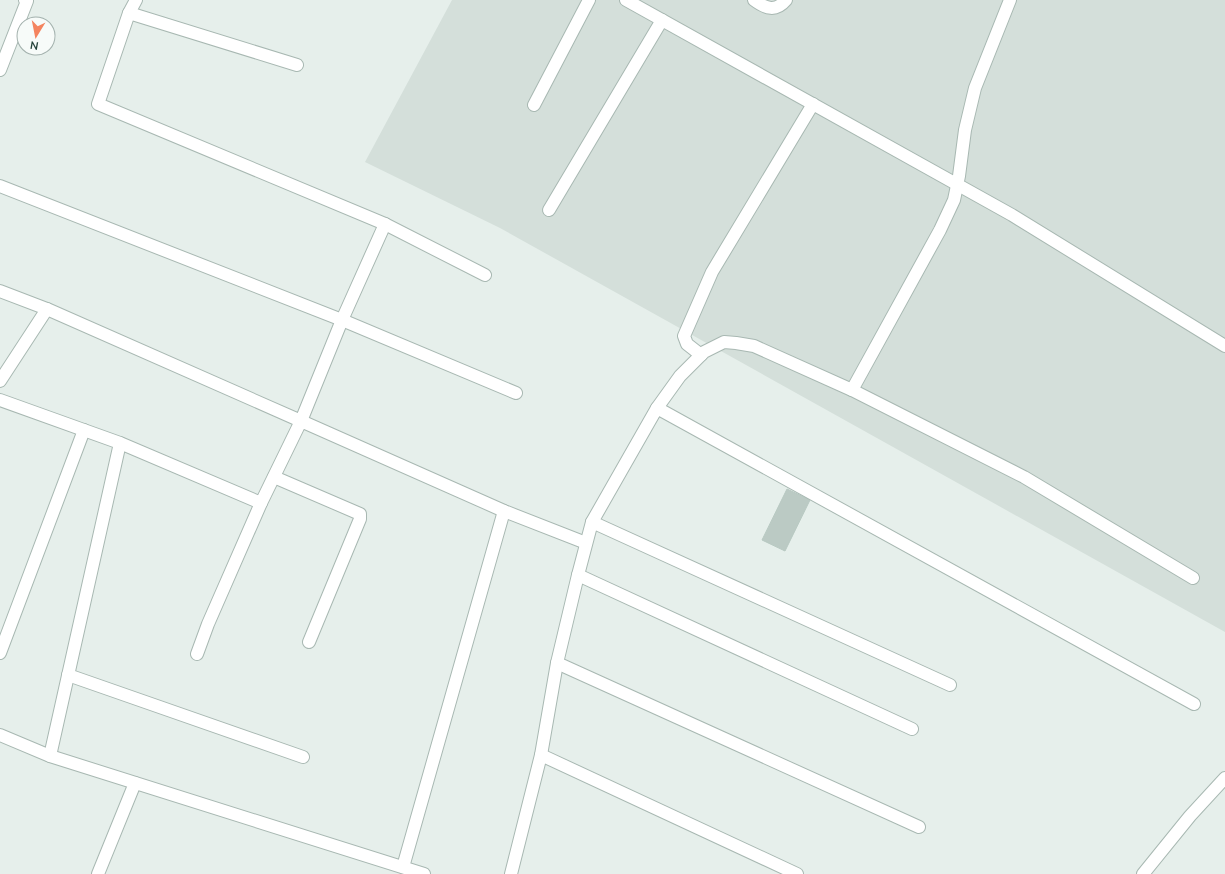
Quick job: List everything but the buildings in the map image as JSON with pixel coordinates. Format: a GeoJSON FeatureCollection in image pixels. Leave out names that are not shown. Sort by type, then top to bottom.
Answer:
{"type":"FeatureCollection","features":[{"type":"Feature","properties":{"kind":"street"},"geometry":{"type":"LineString","coordinates":[[0,70],[27,2],[25,0]]}},
{"type":"Feature","properties":{"kind":"street"},"geometry":{"type":"LineString","coordinates":[[136,0],[129,13],[98,104],[385,224],[485,275]]}},
{"type":"Feature","properties":{"kind":"street"},"geometry":{"type":"LineString","coordinates":[[534,105],[589,0]]}},
{"type":"Feature","properties":{"kind":"street"},"geometry":{"type":"LineString","coordinates":[[626,0],[1012,215],[1225,346]]}},
{"type":"Feature","properties":{"kind":"street"},"geometry":{"type":"LineString","coordinates":[[754,0],[761,5],[773,8],[781,6],[786,0]]}},
{"type":"Feature","properties":{"kind":"street"},"geometry":{"type":"LineString","coordinates":[[852,390],[940,230],[954,200],[959,176],[965,130],[975,88],[1010,0]]}},
{"type":"Feature","properties":{"kind":"street"},"geometry":{"type":"LineString","coordinates":[[129,13],[297,65]]}},
{"type":"Feature","properties":{"kind":"street"},"geometry":{"type":"LineString","coordinates":[[549,210],[662,20]]}},
{"type":"Feature","properties":{"kind":"street"},"geometry":{"type":"LineString","coordinates":[[701,355],[687,344],[684,336],[712,272],[813,104]]}},
{"type":"Feature","properties":{"kind":"street"},"geometry":{"type":"LineString","coordinates":[[0,186],[342,320],[516,393]]}},
{"type":"Feature","properties":{"kind":"street"},"geometry":{"type":"LineString","coordinates":[[197,654],[208,624],[261,503],[301,421],[342,320],[385,224]]}},
{"type":"Feature","properties":{"kind":"street"},"geometry":{"type":"LineString","coordinates":[[0,291],[47,309],[504,511],[586,543]]}},
{"type":"Feature","properties":{"kind":"street"},"geometry":{"type":"LineString","coordinates":[[0,381],[47,309]]}},
{"type":"Feature","properties":{"kind":"street"},"geometry":{"type":"LineString","coordinates":[[511,874],[541,755],[557,662],[592,522],[657,408],[680,376],[704,352],[724,342],[754,346],[852,390],[1024,477],[1193,578]]}},
{"type":"Feature","properties":{"kind":"street"},"geometry":{"type":"LineString","coordinates":[[0,400],[120,443],[261,503]]}},
{"type":"Feature","properties":{"kind":"street"},"geometry":{"type":"LineString","coordinates":[[657,408],[1194,704]]}},
{"type":"Feature","properties":{"kind":"street"},"geometry":{"type":"LineString","coordinates":[[0,653],[84,430]]}},
{"type":"Feature","properties":{"kind":"street"},"geometry":{"type":"LineString","coordinates":[[50,756],[120,443]]}},
{"type":"Feature","properties":{"kind":"street"},"geometry":{"type":"LineString","coordinates":[[274,476],[360,514],[360,520],[309,642]]}},
{"type":"Feature","properties":{"kind":"street"},"geometry":{"type":"LineString","coordinates":[[403,867],[504,511]]}},
{"type":"Feature","properties":{"kind":"street"},"geometry":{"type":"LineString","coordinates":[[592,522],[950,685]]}},
{"type":"Feature","properties":{"kind":"street"},"geometry":{"type":"LineString","coordinates":[[578,575],[912,729]]}},
{"type":"Feature","properties":{"kind":"street"},"geometry":{"type":"LineString","coordinates":[[557,662],[919,826]]}},
{"type":"Feature","properties":{"kind":"street"},"geometry":{"type":"LineString","coordinates":[[68,675],[303,757]]}},
{"type":"Feature","properties":{"kind":"street"},"geometry":{"type":"LineString","coordinates":[[0,735],[50,756],[424,874]]}},
{"type":"Feature","properties":{"kind":"street"},"geometry":{"type":"LineString","coordinates":[[541,755],[797,874]]}},
{"type":"Feature","properties":{"kind":"street"},"geometry":{"type":"LineString","coordinates":[[1143,874],[1190,816],[1225,778]]}},
{"type":"Feature","properties":{"kind":"street"},"geometry":{"type":"LineString","coordinates":[[98,874],[135,783]]}},
{"type":"Feature","properties":{"kind":"shaded area"},"geometry":{"type":"Polygon","coordinates":[[[452,0],[1225,0],[1225,632],[500,228],[365,162],[452,0]]]}}]}
